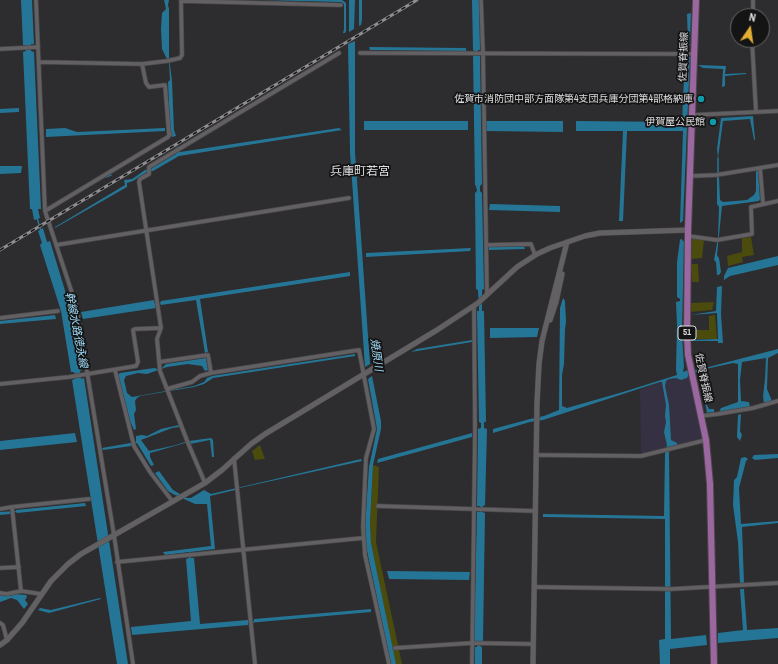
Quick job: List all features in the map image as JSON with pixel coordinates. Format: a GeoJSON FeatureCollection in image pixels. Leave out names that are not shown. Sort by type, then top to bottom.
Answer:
{"type":"FeatureCollection","features":[{"type":"Feature","properties":{"kind":"main road","name":"佐賀脊振線"},"geometry":{"type":"LineString","coordinates":[[696,0],[693,54],[691,176],[685,232],[687,327],[688,355],[706,440],[710,484],[714,664]]}},
{"type":"Feature","properties":{"kind":"street"},"geometry":{"type":"LineString","coordinates":[[36,0],[45,211],[76,305],[133,664]]}},
{"type":"Feature","properties":{"kind":"street"},"geometry":{"type":"LineString","coordinates":[[39,62],[142,64],[169,61],[180,58],[182,55],[181,0],[257,1],[341,5]]}},
{"type":"Feature","properties":{"kind":"street"},"geometry":{"type":"LineString","coordinates":[[481,0],[486,245],[485,297]]}},
{"type":"Feature","properties":{"kind":"street"},"geometry":{"type":"LineString","coordinates":[[0,49],[38,48]]}},
{"type":"Feature","properties":{"kind":"street"},"geometry":{"type":"LineString","coordinates":[[752,48],[756,112]]}},
{"type":"Feature","properties":{"kind":"street"},"geometry":{"type":"LineString","coordinates":[[360,52],[693,54]]}},
{"type":"Feature","properties":{"kind":"street"},"geometry":{"type":"LineString","coordinates":[[205,483],[188,444],[160,370],[157,339],[161,328],[139,182],[149,170],[175,152],[339,53]]}},
{"type":"Feature","properties":{"kind":"street"},"geometry":{"type":"LineString","coordinates":[[45,211],[168,137],[165,85],[149,87],[146,83],[142,64]]}},
{"type":"Feature","properties":{"kind":"street"},"geometry":{"type":"LineString","coordinates":[[693,115],[778,111]]}},
{"type":"Feature","properties":{"kind":"street"},"geometry":{"type":"LineString","coordinates":[[691,176],[718,175],[760,170],[778,165]]}},
{"type":"Feature","properties":{"kind":"street"},"geometry":{"type":"LineString","coordinates":[[760,170],[763,204]]}},
{"type":"Feature","properties":{"kind":"street"},"geometry":{"type":"LineString","coordinates":[[56,245],[349,198]]}},
{"type":"Feature","properties":{"kind":"street"},"geometry":{"type":"LineString","coordinates":[[0,645],[7,640],[22,623],[55,577],[68,564],[97,544],[205,483],[265,434],[437,330],[476,304],[517,268],[536,255],[567,242],[600,233],[685,232],[719,240],[752,234],[751,207],[778,201]]}},
{"type":"Feature","properties":{"kind":"street"},"geometry":{"type":"LineString","coordinates":[[533,664],[536,455],[541,350],[556,302],[567,242]]}},
{"type":"Feature","properties":{"kind":"street"},"geometry":{"type":"LineString","coordinates":[[486,245],[531,244],[536,255]]}},
{"type":"Feature","properties":{"kind":"street"},"geometry":{"type":"LineString","coordinates":[[472,664],[476,304]]}},
{"type":"Feature","properties":{"kind":"street"},"geometry":{"type":"LineString","coordinates":[[0,318],[58,311]]}},
{"type":"Feature","properties":{"kind":"street"},"geometry":{"type":"LineString","coordinates":[[0,384],[81,375],[136,366],[138,364],[133,330],[135,328],[161,328]]}},
{"type":"Feature","properties":{"kind":"street"},"geometry":{"type":"LineString","coordinates":[[167,388],[192,382],[200,376],[211,373],[359,350],[374,429],[366,458],[363,538],[365,556],[389,664]]}},
{"type":"Feature","properties":{"kind":"street"},"geometry":{"type":"LineString","coordinates":[[159,362],[208,355],[211,373]]}},
{"type":"Feature","properties":{"kind":"street"},"geometry":{"type":"LineString","coordinates":[[115,370],[134,444],[150,472],[173,502]]}},
{"type":"Feature","properties":{"kind":"street"},"geometry":{"type":"LineString","coordinates":[[701,416],[753,408],[778,401]]}},
{"type":"Feature","properties":{"kind":"street"},"geometry":{"type":"LineString","coordinates":[[536,455],[641,456],[706,440]]}},
{"type":"Feature","properties":{"kind":"street"},"geometry":{"type":"LineString","coordinates":[[234,458],[255,664]]}},
{"type":"Feature","properties":{"kind":"street"},"geometry":{"type":"LineString","coordinates":[[0,508],[12,508],[88,499]]}},
{"type":"Feature","properties":{"kind":"street"},"geometry":{"type":"LineString","coordinates":[[378,506],[536,511]]}},
{"type":"Feature","properties":{"kind":"street"},"geometry":{"type":"LineString","coordinates":[[12,508],[21,591]]}},
{"type":"Feature","properties":{"kind":"street"},"geometry":{"type":"LineString","coordinates":[[117,562],[363,538]]}},
{"type":"Feature","properties":{"kind":"street"},"geometry":{"type":"LineString","coordinates":[[0,568],[18,567]]}},
{"type":"Feature","properties":{"kind":"street"},"geometry":{"type":"LineString","coordinates":[[534,587],[672,589],[712,588],[778,583]]}},
{"type":"Feature","properties":{"kind":"street"},"geometry":{"type":"LineString","coordinates":[[0,593],[7,594],[21,591],[42,594]]}},
{"type":"Feature","properties":{"kind":"street"},"geometry":{"type":"LineString","coordinates":[[0,623],[3,625],[7,640]]}},
{"type":"Feature","properties":{"kind":"street"},"geometry":{"type":"LineString","coordinates":[[395,648],[472,643],[533,644]]}},
{"type":"Feature","properties":{"kind":"shaded area"},"geometry":{"type":"Polygon","coordinates":[[[751,237],[754,255],[742,257],[743,262],[728,266],[727,256],[742,252],[742,238],[751,237]]]}},
{"type":"Feature","properties":{"kind":"shaded area"},"geometry":{"type":"Polygon","coordinates":[[[692,238],[704,240],[702,258],[691,259],[692,238]]]}},
{"type":"Feature","properties":{"kind":"shaded area"},"geometry":{"type":"Polygon","coordinates":[[[691,264],[698,264],[699,282],[692,282],[691,264]]]}},
{"type":"Feature","properties":{"kind":"shaded area"},"geometry":{"type":"Polygon","coordinates":[[[714,302],[712,310],[690,312],[691,303],[714,302]]]}},
{"type":"Feature","properties":{"kind":"shaded area"},"geometry":{"type":"Polygon","coordinates":[[[715,315],[717,339],[690,339],[691,330],[709,330],[709,316],[715,315]]]}},
{"type":"Feature","properties":{"kind":"shaded area"},"geometry":{"type":"Polygon","coordinates":[[[689,375],[703,439],[641,455],[640,390],[669,378],[689,375]]]}},
{"type":"Feature","properties":{"kind":"shaded area"},"geometry":{"type":"Polygon","coordinates":[[[260,445],[265,459],[255,460],[252,451],[260,445]]]}},
{"type":"Feature","properties":{"kind":"shaded area"},"geometry":{"type":"Polygon","coordinates":[[[373,465],[379,467],[376,542],[402,664],[396,664],[395,661],[371,543],[370,523],[373,465]]]}},
{"type":"Feature","properties":{"kind":"water"},"geometry":{"type":"Polygon","coordinates":[[[21,0],[32,0],[34,44],[31,44],[31,51],[34,52],[41,209],[38,209],[40,218],[34,220],[32,209],[30,209],[23,52],[26,51],[25,45],[23,45],[21,0]]]}},
{"type":"Feature","properties":{"kind":"water"},"geometry":{"type":"Polygon","coordinates":[[[164,0],[169,0],[169,57],[172,81],[174,130],[176,136],[172,137],[170,130],[168,82],[170,80],[169,63],[162,49],[162,13],[166,9],[164,0]]]}},
{"type":"Feature","properties":{"kind":"water"},"geometry":{"type":"Polygon","coordinates":[[[260,0],[342,0],[346,3],[346,31],[343,33],[344,4],[341,2],[260,0]]]}},
{"type":"Feature","properties":{"kind":"water"},"geometry":{"type":"Polygon","coordinates":[[[349,0],[355,0],[354,29],[349,32],[349,0]]]}},
{"type":"Feature","properties":{"kind":"water"},"geometry":{"type":"Polygon","coordinates":[[[359,0],[362,0],[362,20],[361,25],[359,26],[359,0]]]}},
{"type":"Feature","properties":{"kind":"water"},"geometry":{"type":"Polygon","coordinates":[[[472,0],[479,0],[480,50],[478,50],[478,56],[480,56],[482,184],[480,186],[480,191],[482,193],[484,289],[482,290],[482,311],[484,311],[486,422],[484,422],[484,428],[487,429],[485,505],[483,506],[482,512],[485,513],[483,641],[480,641],[480,646],[482,647],[482,664],[475,664],[475,647],[477,647],[477,641],[474,641],[477,512],[480,512],[480,506],[477,506],[478,429],[481,428],[481,423],[479,422],[477,311],[479,311],[478,290],[476,289],[475,193],[477,191],[475,185],[472,0]]]}},
{"type":"Feature","properties":{"kind":"water"},"geometry":{"type":"Polygon","coordinates":[[[691,13],[690,42],[688,41],[687,14],[691,13]]]}},
{"type":"Feature","properties":{"kind":"water"},"geometry":{"type":"Polygon","coordinates":[[[355,41],[355,152],[370,364],[365,367],[350,152],[348,44],[355,41]]]}},
{"type":"Feature","properties":{"kind":"water"},"geometry":{"type":"Polygon","coordinates":[[[369,47],[466,48],[466,51],[370,50],[369,47]]]}},
{"type":"Feature","properties":{"kind":"water"},"geometry":{"type":"Polygon","coordinates":[[[685,57],[690,57],[683,221],[682,334],[683,372],[688,370],[689,374],[687,378],[681,380],[676,378],[669,379],[666,381],[665,386],[669,405],[671,440],[677,443],[677,445],[670,447],[669,453],[671,639],[706,635],[707,645],[670,649],[670,664],[660,664],[659,640],[665,639],[665,519],[543,517],[543,514],[664,516],[665,453],[667,445],[664,432],[666,422],[666,405],[662,382],[543,420],[530,422],[493,433],[493,429],[544,416],[559,410],[560,308],[563,298],[565,301],[566,322],[562,375],[562,406],[567,408],[677,375],[676,302],[680,301],[677,297],[677,262],[681,239],[680,223],[683,131],[627,131],[623,221],[619,221],[623,131],[576,131],[576,121],[682,122],[685,57]]]}},
{"type":"Feature","properties":{"kind":"water"},"geometry":{"type":"Polygon","coordinates":[[[698,65],[726,66],[725,74],[746,74],[725,76],[725,86],[722,87],[723,69],[703,68],[698,65]]]}},
{"type":"Feature","properties":{"kind":"water"},"geometry":{"type":"Polygon","coordinates":[[[19,108],[19,112],[0,113],[0,109],[19,108]]]}},
{"type":"Feature","properties":{"kind":"water"},"geometry":{"type":"Polygon","coordinates":[[[753,116],[755,140],[750,119],[723,121],[718,158],[717,149],[721,118],[753,116]]]}},
{"type":"Feature","properties":{"kind":"water"},"geometry":{"type":"Polygon","coordinates":[[[364,121],[468,121],[468,130],[364,130],[364,121]]]}},
{"type":"Feature","properties":{"kind":"water"},"geometry":{"type":"Polygon","coordinates":[[[486,121],[563,121],[563,132],[486,131],[486,121]]]}},
{"type":"Feature","properties":{"kind":"water"},"geometry":{"type":"Polygon","coordinates":[[[65,128],[77,132],[165,128],[165,131],[46,137],[46,129],[65,128]]]}},
{"type":"Feature","properties":{"kind":"water"},"geometry":{"type":"Polygon","coordinates":[[[339,128],[342,130],[179,156],[153,171],[147,172],[127,183],[127,187],[55,228],[125,185],[124,180],[132,179],[145,170],[152,168],[176,154],[175,148],[178,146],[180,152],[339,128]]]}},
{"type":"Feature","properties":{"kind":"water"},"geometry":{"type":"Polygon","coordinates":[[[0,166],[22,166],[21,173],[0,174],[0,166]]]}},
{"type":"Feature","properties":{"kind":"water"},"geometry":{"type":"Polygon","coordinates":[[[756,170],[758,172],[759,201],[722,206],[717,255],[719,258],[721,272],[717,275],[716,262],[714,260],[718,238],[719,207],[717,204],[717,177],[719,177],[720,200],[723,202],[747,200],[754,195],[756,191],[756,170]]]}},
{"type":"Feature","properties":{"kind":"water"},"geometry":{"type":"Polygon","coordinates":[[[490,204],[560,206],[560,212],[489,210],[490,204]]]}},
{"type":"Feature","properties":{"kind":"water"},"geometry":{"type":"Polygon","coordinates":[[[43,228],[47,242],[50,241],[73,317],[82,370],[80,371],[81,379],[84,378],[128,664],[117,664],[72,380],[75,379],[74,372],[71,372],[61,311],[40,245],[42,243],[38,231],[43,228]]]}},
{"type":"Feature","properties":{"kind":"water"},"geometry":{"type":"Polygon","coordinates":[[[524,246],[525,249],[489,250],[489,247],[524,246]]]}},
{"type":"Feature","properties":{"kind":"water"},"geometry":{"type":"Polygon","coordinates":[[[471,248],[470,251],[366,257],[366,253],[471,248]]]}},
{"type":"Feature","properties":{"kind":"water"},"geometry":{"type":"Polygon","coordinates":[[[778,256],[778,265],[730,276],[724,280],[724,276],[728,268],[778,256]]]}},
{"type":"Feature","properties":{"kind":"water"},"geometry":{"type":"Polygon","coordinates":[[[350,272],[350,276],[200,299],[208,352],[205,353],[196,300],[161,305],[160,303],[161,301],[350,272]]]}},
{"type":"Feature","properties":{"kind":"water"},"geometry":{"type":"Polygon","coordinates":[[[722,286],[721,314],[723,343],[718,343],[718,341],[690,341],[718,339],[717,313],[691,315],[716,311],[717,287],[722,286]]]}},
{"type":"Feature","properties":{"kind":"water"},"geometry":{"type":"Polygon","coordinates":[[[154,300],[156,308],[83,319],[81,312],[154,300]]]}},
{"type":"Feature","properties":{"kind":"water"},"geometry":{"type":"Polygon","coordinates":[[[55,315],[56,319],[0,324],[0,321],[55,315]]]}},
{"type":"Feature","properties":{"kind":"water"},"geometry":{"type":"Polygon","coordinates":[[[490,328],[539,328],[537,337],[490,338],[490,328]]]}},
{"type":"Feature","properties":{"kind":"water"},"geometry":{"type":"Polygon","coordinates":[[[472,340],[472,342],[411,352],[417,349],[472,340]]]}},
{"type":"Feature","properties":{"kind":"water"},"geometry":{"type":"Polygon","coordinates":[[[778,349],[778,353],[768,358],[767,389],[772,401],[764,403],[763,396],[766,358],[742,362],[740,380],[741,401],[749,402],[750,407],[719,412],[721,408],[738,402],[738,364],[733,363],[701,370],[707,405],[709,409],[714,409],[714,412],[707,413],[702,385],[698,373],[693,371],[778,349]]]}},
{"type":"Feature","properties":{"kind":"water"},"geometry":{"type":"Polygon","coordinates":[[[355,354],[355,356],[213,378],[204,384],[194,387],[140,396],[135,401],[136,410],[134,414],[136,429],[134,430],[130,421],[118,375],[120,373],[154,368],[158,369],[162,368],[166,364],[206,358],[208,370],[205,371],[202,366],[188,364],[167,367],[147,374],[138,373],[126,376],[124,380],[127,393],[132,397],[194,386],[204,382],[207,378],[212,376],[355,354]]]}},
{"type":"Feature","properties":{"kind":"water"},"geometry":{"type":"Polygon","coordinates":[[[372,376],[381,421],[381,429],[373,465],[370,523],[371,543],[396,664],[391,664],[366,546],[365,526],[369,467],[377,429],[368,379],[372,376]]]}},
{"type":"Feature","properties":{"kind":"water"},"geometry":{"type":"Polygon","coordinates":[[[741,414],[740,431],[742,435],[740,441],[737,437],[738,415],[741,414]]]}},
{"type":"Feature","properties":{"kind":"water"},"geometry":{"type":"Polygon","coordinates":[[[179,425],[179,427],[172,428],[141,440],[149,451],[185,442],[185,443],[150,453],[150,457],[154,465],[151,466],[137,443],[131,446],[103,450],[102,448],[136,442],[136,436],[147,436],[161,429],[179,425]]]}},
{"type":"Feature","properties":{"kind":"water"},"geometry":{"type":"Polygon","coordinates":[[[75,433],[77,442],[0,450],[0,441],[75,433]]]}},
{"type":"Feature","properties":{"kind":"water"},"geometry":{"type":"Polygon","coordinates":[[[472,433],[472,437],[377,463],[378,459],[472,433]]]}},
{"type":"Feature","properties":{"kind":"water"},"geometry":{"type":"Polygon","coordinates":[[[211,438],[213,440],[214,457],[212,457],[210,440],[190,444],[189,441],[211,438]]]}},
{"type":"Feature","properties":{"kind":"water"},"geometry":{"type":"Polygon","coordinates":[[[778,454],[778,458],[755,460],[752,458],[754,455],[778,454]]]}},
{"type":"Feature","properties":{"kind":"water"},"geometry":{"type":"Polygon","coordinates":[[[745,457],[748,459],[746,461],[739,488],[741,524],[778,521],[778,523],[742,527],[744,583],[740,584],[738,542],[733,505],[734,480],[737,477],[741,458],[745,457]]]}},
{"type":"Feature","properties":{"kind":"water"},"geometry":{"type":"Polygon","coordinates":[[[361,459],[362,461],[235,489],[210,496],[215,549],[190,552],[191,558],[194,558],[200,624],[248,620],[248,622],[254,621],[254,619],[371,609],[371,612],[132,635],[131,627],[191,621],[186,559],[189,558],[189,552],[165,555],[163,552],[211,546],[207,504],[195,504],[173,494],[168,491],[155,473],[159,471],[173,490],[187,498],[191,498],[204,490],[211,494],[361,459]]]}},
{"type":"Feature","properties":{"kind":"water"},"geometry":{"type":"Polygon","coordinates":[[[85,503],[86,506],[16,512],[0,515],[0,512],[85,503]]]}},
{"type":"Feature","properties":{"kind":"water"},"geometry":{"type":"Polygon","coordinates":[[[387,571],[470,572],[469,580],[389,579],[387,571]]]}},
{"type":"Feature","properties":{"kind":"water"},"geometry":{"type":"Polygon","coordinates":[[[740,589],[744,589],[747,630],[778,628],[778,638],[718,643],[718,633],[743,630],[740,589]]]}},
{"type":"Feature","properties":{"kind":"water"},"geometry":{"type":"Polygon","coordinates":[[[16,594],[26,595],[27,597],[25,600],[28,604],[24,609],[17,600],[11,598],[0,602],[0,595],[9,596],[16,594]]]}},
{"type":"Feature","properties":{"kind":"water"},"geometry":{"type":"Polygon","coordinates":[[[101,599],[49,613],[38,610],[40,608],[51,610],[101,599]]]}},
{"type":"Feature","properties":{"kind":"pier"},"geometry":{"type":"Polygon","coordinates":[[[684,220],[684,242],[679,236],[679,224],[684,220]]]}},
{"type":"Feature","properties":{"kind":"waterway"},"geometry":{"type":"LineString","coordinates":[[687,57],[689,40]]}},
{"type":"Feature","properties":{"kind":"waterway"},"geometry":{"type":"LineString","coordinates":[[718,158],[718,177]]}},
{"type":"Feature","properties":{"kind":"waterway"},"geometry":{"type":"LineString","coordinates":[[106,177],[111,175]]}},
{"type":"Feature","properties":{"kind":"waterway","name":"幹線水路徳永線"},"geometry":{"type":"LineString","coordinates":[[37,218],[41,231]]}},
{"type":"Feature","properties":{"kind":"railway"},"geometry":{"type":"LineString","coordinates":[[0,250],[417,0]]}},
{"type":"Feature","properties":{"kind":"place","name":"佐賀市消防団中部方面隊第4支団兵庫分団第4部格納庫"},"geometry":{"type":"Point","coordinates":[701,99]}},
{"type":"Feature","properties":{"kind":"place","name":"伊賀屋公民館"},"geometry":{"type":"Point","coordinates":[713,122]}},
{"type":"Feature","properties":{"kind":"district","name":"兵庫町若宮"},"geometry":{"type":"Point","coordinates":[360,172]}},
{"type":"Feature","properties":{"kind":"water label","name":"焼原川"},"geometry":{"type":"Point","coordinates":[376,355]}}]}
